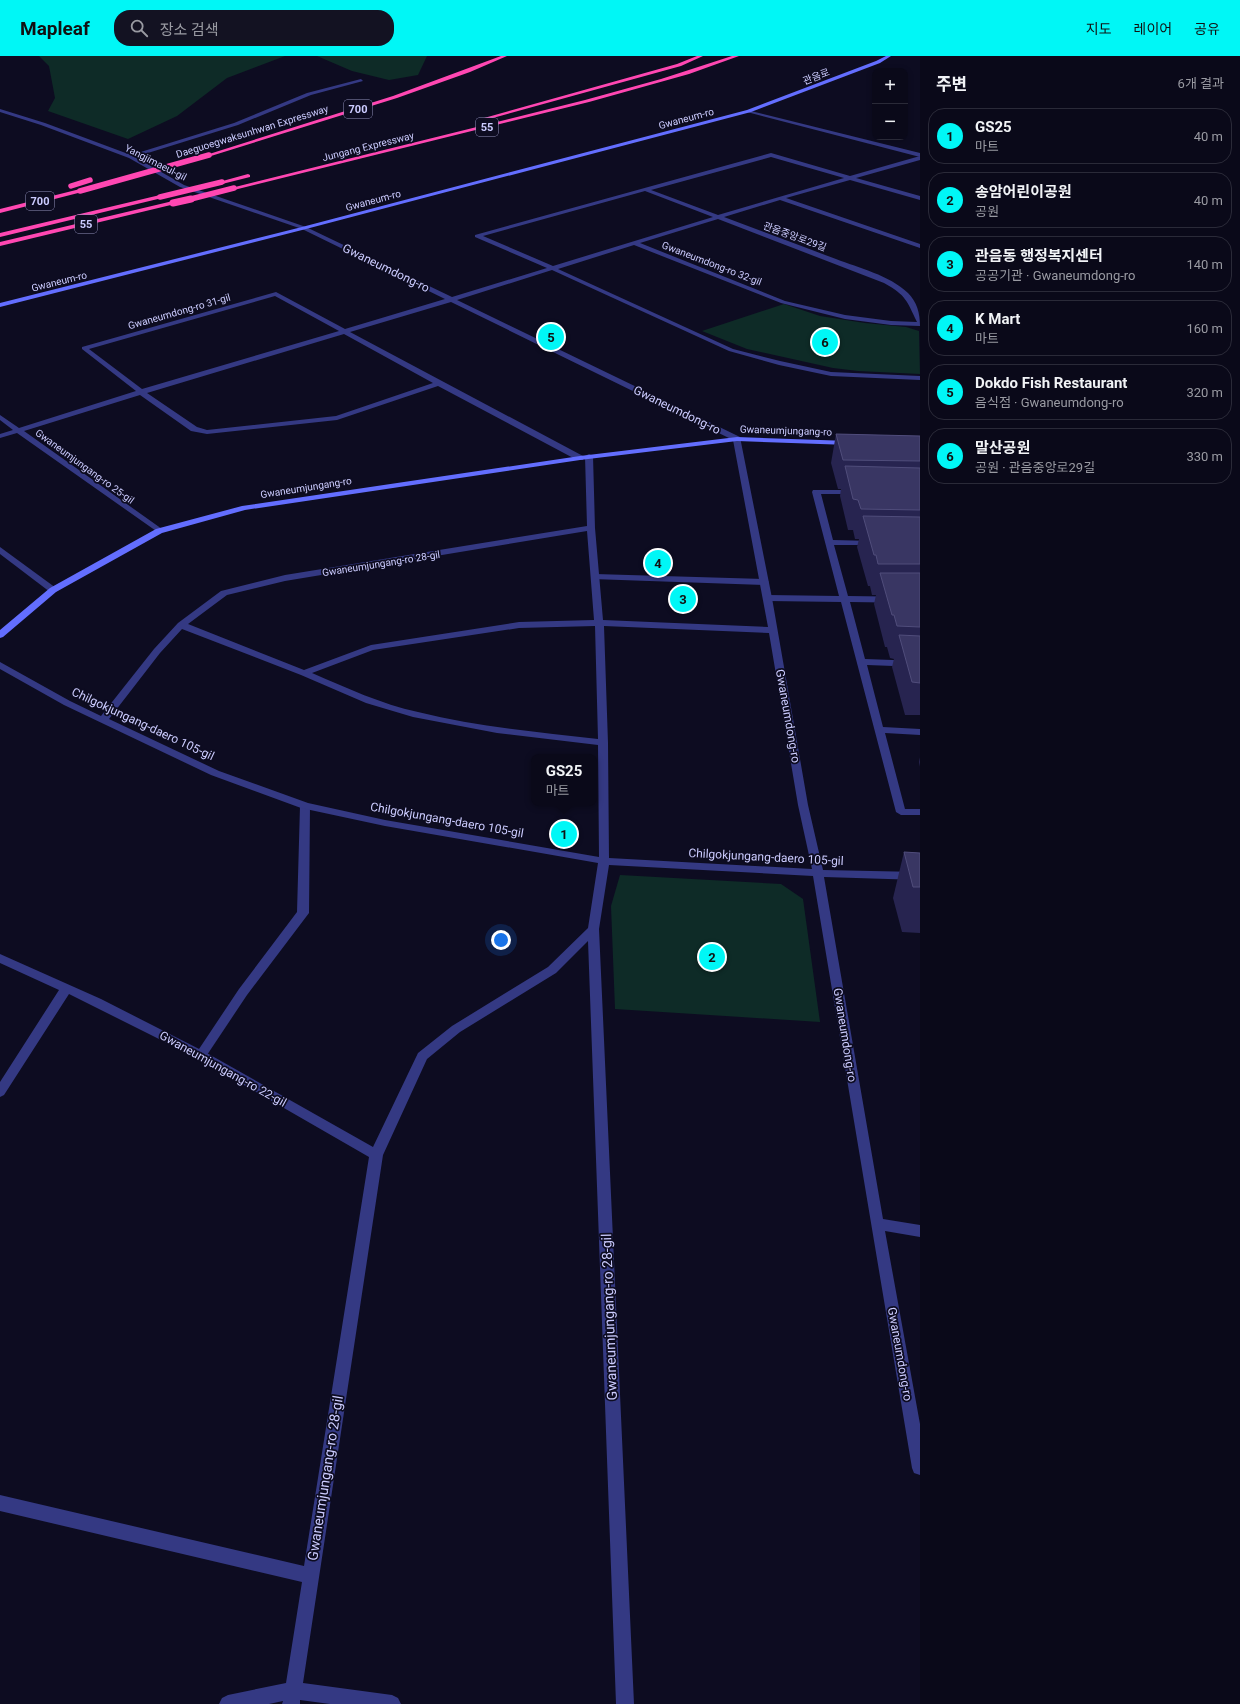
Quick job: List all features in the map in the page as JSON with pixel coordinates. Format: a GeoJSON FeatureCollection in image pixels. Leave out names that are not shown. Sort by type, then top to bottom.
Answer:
{"type":"FeatureCollection","features":[{"type":"Feature","properties":{"kind":"highway"},"geometry":{"type":"LineString","coordinates":[[467,64],[489,56]]}},
{"type":"Feature","properties":{"kind":"highway","name":"Daeguoegwaksunhwan Expressway"},"geometry":{"type":"LineString","coordinates":[[0,211],[80,191],[300,129],[400,96],[505,56]]}},
{"type":"Feature","properties":{"kind":"highway","name":"55"},"geometry":{"type":"LineString","coordinates":[[473,122],[679,65],[701,56]]}},
{"type":"Feature","properties":{"kind":"highway","name":"Jungang Expressway"},"geometry":{"type":"LineString","coordinates":[[0,244],[483,128],[638,88],[737,56]]}},
{"type":"Feature","properties":{"kind":"highway","name":"Daeguoegwaksunhwan Expressway"},"geometry":{"type":"LineString","coordinates":[[191,152],[227,142]]}},
{"type":"Feature","properties":{"kind":"highway"},"geometry":{"type":"LineString","coordinates":[[139,167],[154,163]]}},
{"type":"Feature","properties":{"kind":"highway","name":"55"},"geometry":{"type":"LineString","coordinates":[[0,234],[252,175]]}},
{"type":"Feature","properties":{"kind":"highway"},"geometry":{"type":"LineString","coordinates":[[68,186],[94,179]]}},
{"type":"Feature","properties":{"kind":"highway","name":"700"},"geometry":{"type":"LineString","coordinates":[[18,199],[33,196]]}},
{"type":"Feature","properties":{"kind":"main road","name":"관음로"},"geometry":{"type":"LineString","coordinates":[[750,111],[878,62],[889,56]]}},
{"type":"Feature","properties":{"kind":"main road","name":"Gwaneum-ro"},"geometry":{"type":"LineString","coordinates":[[0,305],[304,228],[750,111]]}},
{"type":"Feature","properties":{"kind":"main road","name":"Gwaneumjungang-ro"},"geometry":{"type":"LineString","coordinates":[[0,635],[53,590],[159,531],[245,508],[584,457],[737,439],[856,444]]}},
{"type":"Feature","properties":{"kind":"street"},"geometry":{"type":"LineString","coordinates":[[131,158],[236,124],[309,94],[361,80]]}},
{"type":"Feature","properties":{"kind":"street","name":"Yangjimaeul-gil"},"geometry":{"type":"LineString","coordinates":[[0,110],[43,124],[131,158],[182,186],[304,228]]}},
{"type":"Feature","properties":{"kind":"street"},"geometry":{"type":"LineString","coordinates":[[750,111],[920,155]]}},
{"type":"Feature","properties":{"kind":"street"},"geometry":{"type":"LineString","coordinates":[[920,198],[770,154],[646,190],[477,236],[552,268],[731,350],[778,363],[823,372],[920,378]]}},
{"type":"Feature","properties":{"kind":"street","name":"Gwaneumdong-ro 32-gil"},"geometry":{"type":"LineString","coordinates":[[450,300],[780,198],[920,158]]}},
{"type":"Feature","properties":{"kind":"street","name":"관음중앙로29길"},"geometry":{"type":"LineString","coordinates":[[646,190],[859,270],[895,287],[909,298],[920,323]]}},
{"type":"Feature","properties":{"kind":"street"},"geometry":{"type":"LineString","coordinates":[[780,198],[920,246]]}},
{"type":"Feature","properties":{"kind":"street","name":"Gwaneumdong-ro"},"geometry":{"type":"LineString","coordinates":[[304,228],[737,439],[768,598],[803,805],[818,873],[920,1468]]}},
{"type":"Feature","properties":{"kind":"street","name":"Gwaneumdong-ro 32-gil"},"geometry":{"type":"LineString","coordinates":[[634,243],[783,302],[845,317],[891,323],[920,323]]}},
{"type":"Feature","properties":{"kind":"street","name":"Gwaneumdong-ro 31-gil"},"geometry":{"type":"LineString","coordinates":[[343,331],[276,294],[84,348],[141,392],[194,429],[207,432],[337,418],[439,383]]}},
{"type":"Feature","properties":{"kind":"street"},"geometry":{"type":"LineString","coordinates":[[0,436],[141,392],[450,300]]}},
{"type":"Feature","properties":{"kind":"street"},"geometry":{"type":"LineString","coordinates":[[343,331],[439,383],[584,457]]}},
{"type":"Feature","properties":{"kind":"street","name":"Gwaneumjungang-ro 25-gil"},"geometry":{"type":"LineString","coordinates":[[0,417],[159,531]]}},
{"type":"Feature","properties":{"kind":"street","name":"Gwaneumjungang-ro 28-gil"},"geometry":{"type":"LineString","coordinates":[[584,457],[599,623],[604,861],[593,929],[625,1704]]}},
{"type":"Feature","properties":{"kind":"street"},"geometry":{"type":"LineString","coordinates":[[868,493],[816,492],[901,812],[920,812]]}},
{"type":"Feature","properties":{"kind":"street","name":"Gwaneumjungang-ro 28-gil"},"geometry":{"type":"LineString","coordinates":[[103,720],[157,651],[181,625],[224,593],[285,578],[591,528]]}},
{"type":"Feature","properties":{"kind":"street"},"geometry":{"type":"LineString","coordinates":[[829,542],[882,543]]}},
{"type":"Feature","properties":{"kind":"street"},"geometry":{"type":"LineString","coordinates":[[0,550],[53,590]]}},
{"type":"Feature","properties":{"kind":"street"},"geometry":{"type":"LineString","coordinates":[[595,577],[765,582]]}},
{"type":"Feature","properties":{"kind":"street"},"geometry":{"type":"LineString","coordinates":[[768,598],[920,600]]}},
{"type":"Feature","properties":{"kind":"street"},"geometry":{"type":"LineString","coordinates":[[304,673],[337,660],[379,647],[519,624],[599,623],[773,630]]}},
{"type":"Feature","properties":{"kind":"street"},"geometry":{"type":"LineString","coordinates":[[181,625],[304,673],[369,701],[416,715],[497,730],[602,743]]}},
{"type":"Feature","properties":{"kind":"street"},"geometry":{"type":"LineString","coordinates":[[861,662],[920,664]]}},
{"type":"Feature","properties":{"kind":"street","name":"Chilgokjungang-daero 105-gil"},"geometry":{"type":"LineString","coordinates":[[0,665],[67,703],[215,773],[305,806],[385,823],[604,861],[818,873],[920,876]]}},
{"type":"Feature","properties":{"kind":"street"},"geometry":{"type":"LineString","coordinates":[[879,730],[920,732]]}},
{"type":"Feature","properties":{"kind":"street"},"geometry":{"type":"LineString","coordinates":[[201,1055],[243,992],[303,913],[305,806]]}},
{"type":"Feature","properties":{"kind":"street","name":"Gwaneumjungang-ro 28-gil"},"geometry":{"type":"LineString","coordinates":[[292,1697],[376,1155],[422,1056],[456,1029],[552,970],[593,929]]}},
{"type":"Feature","properties":{"kind":"street","name":"Gwaneumjungang-ro 22-gil"},"geometry":{"type":"LineString","coordinates":[[0,958],[97,1002],[201,1055],[376,1155]]}},
{"type":"Feature","properties":{"kind":"street"},"geometry":{"type":"LineString","coordinates":[[0,1092],[66,989]]}},
{"type":"Feature","properties":{"kind":"street"},"geometry":{"type":"LineString","coordinates":[[877,1224],[920,1231]]}},
{"type":"Feature","properties":{"kind":"street","name":"Gwaneumjungang-ro 28-gil"},"geometry":{"type":"LineString","coordinates":[[0,1503],[310,1576]]}},
{"type":"Feature","properties":{"kind":"street"},"geometry":{"type":"LineString","coordinates":[[228,1704],[292,1697],[392,1704]]}},
{"type":"Feature","properties":{"kind":"green space"},"geometry":{"type":"Polygon","coordinates":[[[39,56],[285,56],[227,78],[177,116],[128,139],[48,111],[55,98],[49,66],[39,56]]]}},
{"type":"Feature","properties":{"kind":"green space"},"geometry":{"type":"Polygon","coordinates":[[[317,56],[427,56],[418,75],[389,80],[352,71],[317,56]]]}},
{"type":"Feature","properties":{"kind":"green space"},"geometry":{"type":"Polygon","coordinates":[[[784,304],[820,316],[865,323],[906,327],[919,331],[920,374],[858,371],[833,368],[747,349],[702,331],[784,304]]]}},
{"type":"Feature","properties":{"kind":"green space"},"geometry":{"type":"Polygon","coordinates":[[[620,875],[781,884],[803,899],[820,1022],[615,1009],[611,906],[620,875]]]}},
{"type":"Feature","properties":{"kind":"building"},"geometry":{"type":"Polygon","coordinates":[[[836,434],[920,436],[920,461],[843,460],[836,434]]]}},
{"type":"Feature","properties":{"kind":"building"},"geometry":{"type":"Polygon","coordinates":[[[845,466],[920,468],[920,510],[861,509],[858,500],[853,499],[845,466]]]}},
{"type":"Feature","properties":{"kind":"building"},"geometry":{"type":"Polygon","coordinates":[[[863,516],[920,517],[920,564],[878,564],[863,516]]]}},
{"type":"Feature","properties":{"kind":"building"},"geometry":{"type":"Polygon","coordinates":[[[880,573],[920,573],[920,627],[897,626],[894,615],[892,615],[880,573]]]}},
{"type":"Feature","properties":{"kind":"building"},"geometry":{"type":"Polygon","coordinates":[[[899,635],[920,636],[920,683],[912,682],[899,635]]]}},
{"type":"Feature","properties":{"kind":"building"},"geometry":{"type":"Polygon","coordinates":[[[904,852],[920,853],[920,887],[913,887],[904,852]]]}},
{"type":"Feature","properties":{"kind":"place","name":"Dokdo Fish Restaurant"},"geometry":{"type":"Point","coordinates":[551,337]}},
{"type":"Feature","properties":{"kind":"place","name":"말산공원"},"geometry":{"type":"Point","coordinates":[825,342]}},
{"type":"Feature","properties":{"kind":"place","name":"K Mart"},"geometry":{"type":"Point","coordinates":[658,563]}},
{"type":"Feature","properties":{"kind":"place","name":"관음동 행정복지센터"},"geometry":{"type":"Point","coordinates":[683,599]}},
{"type":"Feature","properties":{"kind":"place","name":"GS25"},"geometry":{"type":"Point","coordinates":[564,834]}},
{"type":"Feature","properties":{"kind":"place","name":"송암어린이공원"},"geometry":{"type":"Point","coordinates":[712,957]}}]}
